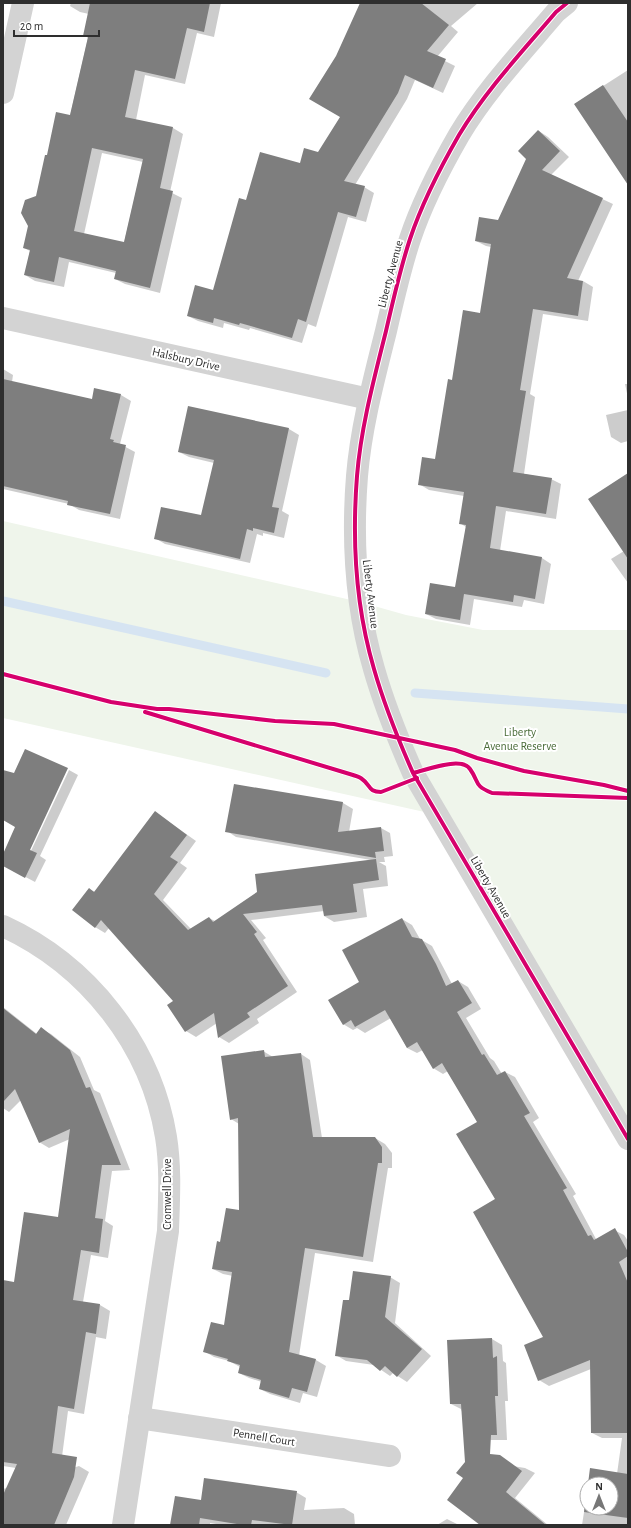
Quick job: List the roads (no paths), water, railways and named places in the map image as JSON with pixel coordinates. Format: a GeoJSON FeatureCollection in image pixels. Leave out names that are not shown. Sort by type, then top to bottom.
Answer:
{"type":"FeatureCollection","features":[{"type":"Feature","properties":{"kind":"street"},"geometry":{"type":"LineString","coordinates":[[3,93],[23,3]]}},
{"type":"Feature","properties":{"kind":"street","name":"Liberty Avenue"},"geometry":{"type":"LineString","coordinates":[[576,3],[562,8],[487,93],[460,134],[433,183],[410,239],[369,399],[362,438],[357,476],[356,554],[360,602],[373,667],[397,734],[413,773],[628,1139]]}},
{"type":"Feature","properties":{"kind":"street","name":"Halsbury Drive"},"geometry":{"type":"LineString","coordinates":[[3,318],[369,399]]}},
{"type":"Feature","properties":{"kind":"street","name":"Cromwell Drive"},"geometry":{"type":"LineString","coordinates":[[3,926],[24,936],[67,967],[108,1007],[123,1028],[139,1055],[152,1082],[166,1137],[170,1190],[168,1231],[123,1525]]}},
{"type":"Feature","properties":{"kind":"street","name":"Pennell Court"},"geometry":{"type":"LineString","coordinates":[[139,1418],[390,1456]]}},
{"type":"Feature","properties":{"kind":"waterway"},"geometry":{"type":"LineString","coordinates":[[3,601],[326,673]]}},
{"type":"Feature","properties":{"kind":"waterway"},"geometry":{"type":"LineString","coordinates":[[415,693],[628,709]]}},
{"type":"Feature","properties":{"kind":"park label","name":"Liberty Avenue Reserve"},"geometry":{"type":"Point","coordinates":[520,739]}}]}
